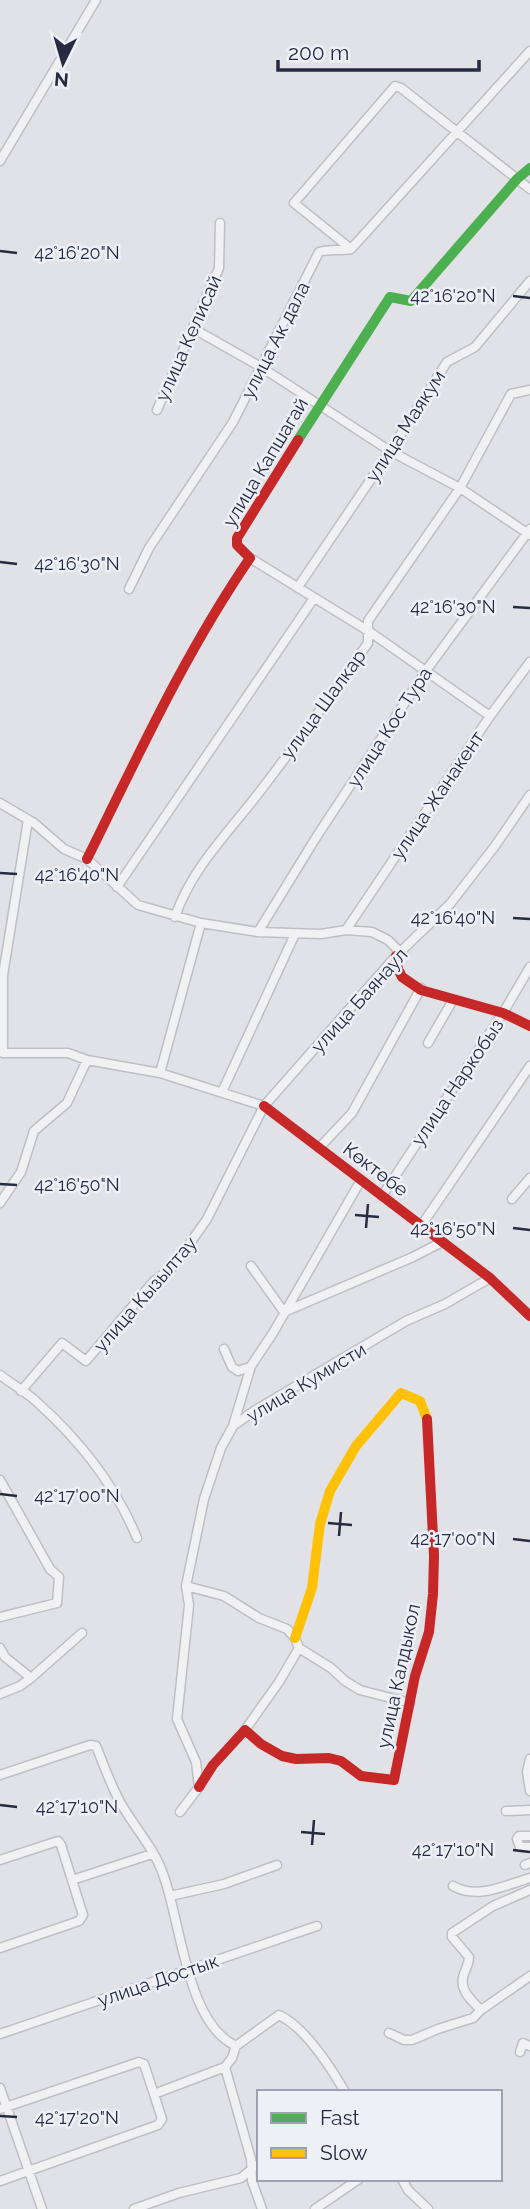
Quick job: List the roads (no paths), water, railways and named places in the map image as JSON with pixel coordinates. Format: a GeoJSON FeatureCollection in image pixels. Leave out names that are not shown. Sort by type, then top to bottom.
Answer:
{"type":"FeatureCollection","features":[{"type":"Feature","properties":{"kind":"street"},"geometry":{"type":"LineString","coordinates":[[0,162],[96,0]]}},
{"type":"Feature","properties":{"kind":"street"},"geometry":{"type":"LineString","coordinates":[[530,51],[457,132],[351,250],[294,203],[392,88],[397,86],[401,88],[457,132],[517,179],[530,189]]}},
{"type":"Feature","properties":{"kind":"street","name":"улица Капшагай"},"geometry":{"type":"LineString","coordinates":[[250,558],[237,545],[237,538],[390,297],[411,301],[517,179],[530,168]]}},
{"type":"Feature","properties":{"kind":"street","name":"улица Келисай"},"geometry":{"type":"LineString","coordinates":[[157,410],[219,268],[220,223]]}},
{"type":"Feature","properties":{"kind":"street","name":"улица Ак дала"},"geometry":{"type":"LineString","coordinates":[[129,589],[149,548],[233,422],[319,252],[329,249],[351,250]]}},
{"type":"Feature","properties":{"kind":"street","name":"улица Маякум"},"geometry":{"type":"LineString","coordinates":[[298,587],[447,362],[475,347],[530,281]]}},
{"type":"Feature","properties":{"kind":"street"},"geometry":{"type":"LineString","coordinates":[[194,330],[261,367],[390,451],[460,488],[529,532]]}},
{"type":"Feature","properties":{"kind":"street","name":"улица Шалкар"},"geometry":{"type":"LineString","coordinates":[[175,917],[183,892],[210,853],[261,790],[368,643],[368,621],[460,488],[510,394],[530,390]]}},
{"type":"Feature","properties":{"kind":"street","name":"улица Кос Тура"},"geometry":{"type":"LineString","coordinates":[[258,932],[317,836],[425,672],[529,532]]}},
{"type":"Feature","properties":{"kind":"street"},"geometry":{"type":"LineString","coordinates":[[87,859],[193,645],[219,601],[250,558],[370,632],[490,716]]}},
{"type":"Feature","properties":{"kind":"street"},"geometry":{"type":"LineString","coordinates":[[117,887],[314,598]]}},
{"type":"Feature","properties":{"kind":"street","name":"улица Жанакент"},"geometry":{"type":"LineString","coordinates":[[346,930],[490,716],[530,662]]}},
{"type":"Feature","properties":{"kind":"street","name":"улица Баянаул"},"geometry":{"type":"LineString","coordinates":[[264,1106],[398,954],[450,904],[530,795]]}},
{"type":"Feature","properties":{"kind":"street"},"geometry":{"type":"LineString","coordinates":[[0,803],[34,823],[64,849],[87,859],[138,905],[201,923],[258,932],[372,932],[388,940],[398,954],[396,970],[404,981],[421,990],[503,1013],[530,1026]]}},
{"type":"Feature","properties":{"kind":"street"},"geometry":{"type":"LineString","coordinates":[[27,820],[2,975],[3,1053],[68,1053],[87,1060],[160,1073],[264,1106]]}},
{"type":"Feature","properties":{"kind":"street"},"geometry":{"type":"LineString","coordinates":[[160,1073],[201,923]]}},
{"type":"Feature","properties":{"kind":"street"},"geometry":{"type":"LineString","coordinates":[[222,1092],[295,934]]}},
{"type":"Feature","properties":{"kind":"street","name":"улица Наркобыз"},"geometry":{"type":"LineString","coordinates":[[382,1196],[503,1013],[530,967]]}},
{"type":"Feature","properties":{"kind":"street"},"geometry":{"type":"LineString","coordinates":[[319,1148],[352,1112],[421,988]]}},
{"type":"Feature","properties":{"kind":"street"},"geometry":{"type":"LineString","coordinates":[[428,1043],[453,1000]]}},
{"type":"Feature","properties":{"kind":"street"},"geometry":{"type":"LineString","coordinates":[[0,1203],[22,1172],[34,1131],[67,1103],[87,1060]]}},
{"type":"Feature","properties":{"kind":"street"},"geometry":{"type":"LineString","coordinates":[[421,1226],[530,1066]]}},
{"type":"Feature","properties":{"kind":"street","name":"Көктөбе"},"geometry":{"type":"LineString","coordinates":[[264,1106],[490,1278],[530,1316]]}},
{"type":"Feature","properties":{"kind":"street","name":"улица Кызылтау"},"geometry":{"type":"LineString","coordinates":[[21,1391],[62,1343],[86,1361],[155,1282],[174,1266],[207,1219],[264,1106]]}},
{"type":"Feature","properties":{"kind":"street"},"geometry":{"type":"LineString","coordinates":[[512,1199],[530,1178]]}},
{"type":"Feature","properties":{"kind":"street"},"geometry":{"type":"LineString","coordinates":[[233,1426],[250,1367],[361,1180]]}},
{"type":"Feature","properties":{"kind":"street"},"geometry":{"type":"LineString","coordinates":[[284,1312],[442,1242]]}},
{"type":"Feature","properties":{"kind":"street"},"geometry":{"type":"LineString","coordinates":[[251,1266],[284,1312]]}},
{"type":"Feature","properties":{"kind":"street","name":"улица Кумисти"},"geometry":{"type":"LineString","coordinates":[[199,1787],[195,1762],[177,1719],[189,1605],[186,1586],[204,1499],[221,1448],[233,1426],[406,1321],[446,1304],[490,1278]]}},
{"type":"Feature","properties":{"kind":"street"},"geometry":{"type":"LineString","coordinates":[[224,1349],[232,1367],[238,1371],[250,1367]]}},
{"type":"Feature","properties":{"kind":"street"},"geometry":{"type":"LineString","coordinates":[[0,1375],[38,1403],[103,1474],[129,1517],[137,1538]]}},
{"type":"Feature","properties":{"kind":"street","name":"улица Калдыкол"},"geometry":{"type":"LineString","coordinates":[[244,1730],[261,1746],[289,1757],[337,1759],[370,1779],[394,1780],[410,1703],[429,1632],[433,1594],[434,1556],[426,1415],[420,1401],[401,1393],[355,1447],[332,1484],[317,1537],[315,1573],[297,1643]]}},
{"type":"Feature","properties":{"kind":"street"},"geometry":{"type":"LineString","coordinates":[[0,1480],[50,1569],[59,1577],[57,1603],[0,1617]]}},
{"type":"Feature","properties":{"kind":"street"},"geometry":{"type":"LineString","coordinates":[[186,1586],[224,1596],[259,1618],[287,1629],[297,1643],[359,1690],[410,1703]]}},
{"type":"Feature","properties":{"kind":"street"},"geometry":{"type":"LineString","coordinates":[[0,1694],[31,1678],[82,1633]]}},
{"type":"Feature","properties":{"kind":"street"},"geometry":{"type":"LineString","coordinates":[[180,1812],[213,1765],[244,1730],[279,1682],[297,1643]]}},
{"type":"Feature","properties":{"kind":"street"},"geometry":{"type":"LineString","coordinates":[[0,1648],[5,1657],[31,1678]]}},
{"type":"Feature","properties":{"kind":"street"},"geometry":{"type":"LineString","coordinates":[[0,1775],[94,1744],[117,1796],[163,1872],[189,1970],[209,2024],[226,2041],[236,2046]]}},
{"type":"Feature","properties":{"kind":"street"},"geometry":{"type":"LineString","coordinates":[[530,1759],[527,1772],[530,1791]]}},
{"type":"Feature","properties":{"kind":"street"},"geometry":{"type":"LineString","coordinates":[[195,1762],[213,1765]]}},
{"type":"Feature","properties":{"kind":"street"},"geometry":{"type":"LineString","coordinates":[[506,1811],[530,1810]]}},
{"type":"Feature","properties":{"kind":"street"},"geometry":{"type":"LineString","coordinates":[[530,1836],[519,1836],[517,1839],[520,1847],[530,1847]]}},
{"type":"Feature","properties":{"kind":"street"},"geometry":{"type":"LineString","coordinates":[[0,1860],[58,1841],[83,1919],[0,1948]]}},
{"type":"Feature","properties":{"kind":"street"},"geometry":{"type":"LineString","coordinates":[[72,1880],[152,1854]]}},
{"type":"Feature","properties":{"kind":"street"},"geometry":{"type":"LineString","coordinates":[[170,1896],[224,1884],[277,1865]]}},
{"type":"Feature","properties":{"kind":"street"},"geometry":{"type":"LineString","coordinates":[[453,1886],[462,1891],[492,1890],[530,1878]]}},
{"type":"Feature","properties":{"kind":"street"},"geometry":{"type":"LineString","coordinates":[[481,2010],[463,1989],[462,1978],[468,1958],[452,1933],[493,1906],[530,1890]]}},
{"type":"Feature","properties":{"kind":"street","name":"улица Достык"},"geometry":{"type":"LineString","coordinates":[[0,2034],[317,1926]]}},
{"type":"Feature","properties":{"kind":"street"},"geometry":{"type":"LineString","coordinates":[[389,2033],[404,2040],[412,2040],[473,2018],[530,1976]]}},
{"type":"Feature","properties":{"kind":"street"},"geometry":{"type":"LineString","coordinates":[[154,2094],[225,2067],[236,2046],[276,2017],[283,2016],[320,2054],[344,2090]]}},
{"type":"Feature","properties":{"kind":"street"},"geometry":{"type":"LineString","coordinates":[[520,2052],[523,2043],[530,2046]]}},
{"type":"Feature","properties":{"kind":"street"},"geometry":{"type":"LineString","coordinates":[[0,2181],[158,2126],[162,2119],[144,2064],[139,2062],[3,2108]]}},
{"type":"Feature","properties":{"kind":"street"},"geometry":{"type":"LineString","coordinates":[[225,2067],[251,2159],[252,2181],[262,2209]]}},
{"type":"Feature","properties":{"kind":"street"},"geometry":{"type":"LineString","coordinates":[[0,2088],[3,2108],[42,2209]]}},
{"type":"Feature","properties":{"kind":"street"},"geometry":{"type":"LineString","coordinates":[[134,2209],[179,2193],[242,2178],[257,2165]]}},
{"type":"Feature","properties":{"kind":"street"},"geometry":{"type":"LineString","coordinates":[[315,2209],[356,2181]]}},
{"type":"Feature","properties":{"kind":"street"},"geometry":{"type":"LineString","coordinates":[[403,2181],[408,2190],[428,2209]]}}]}
